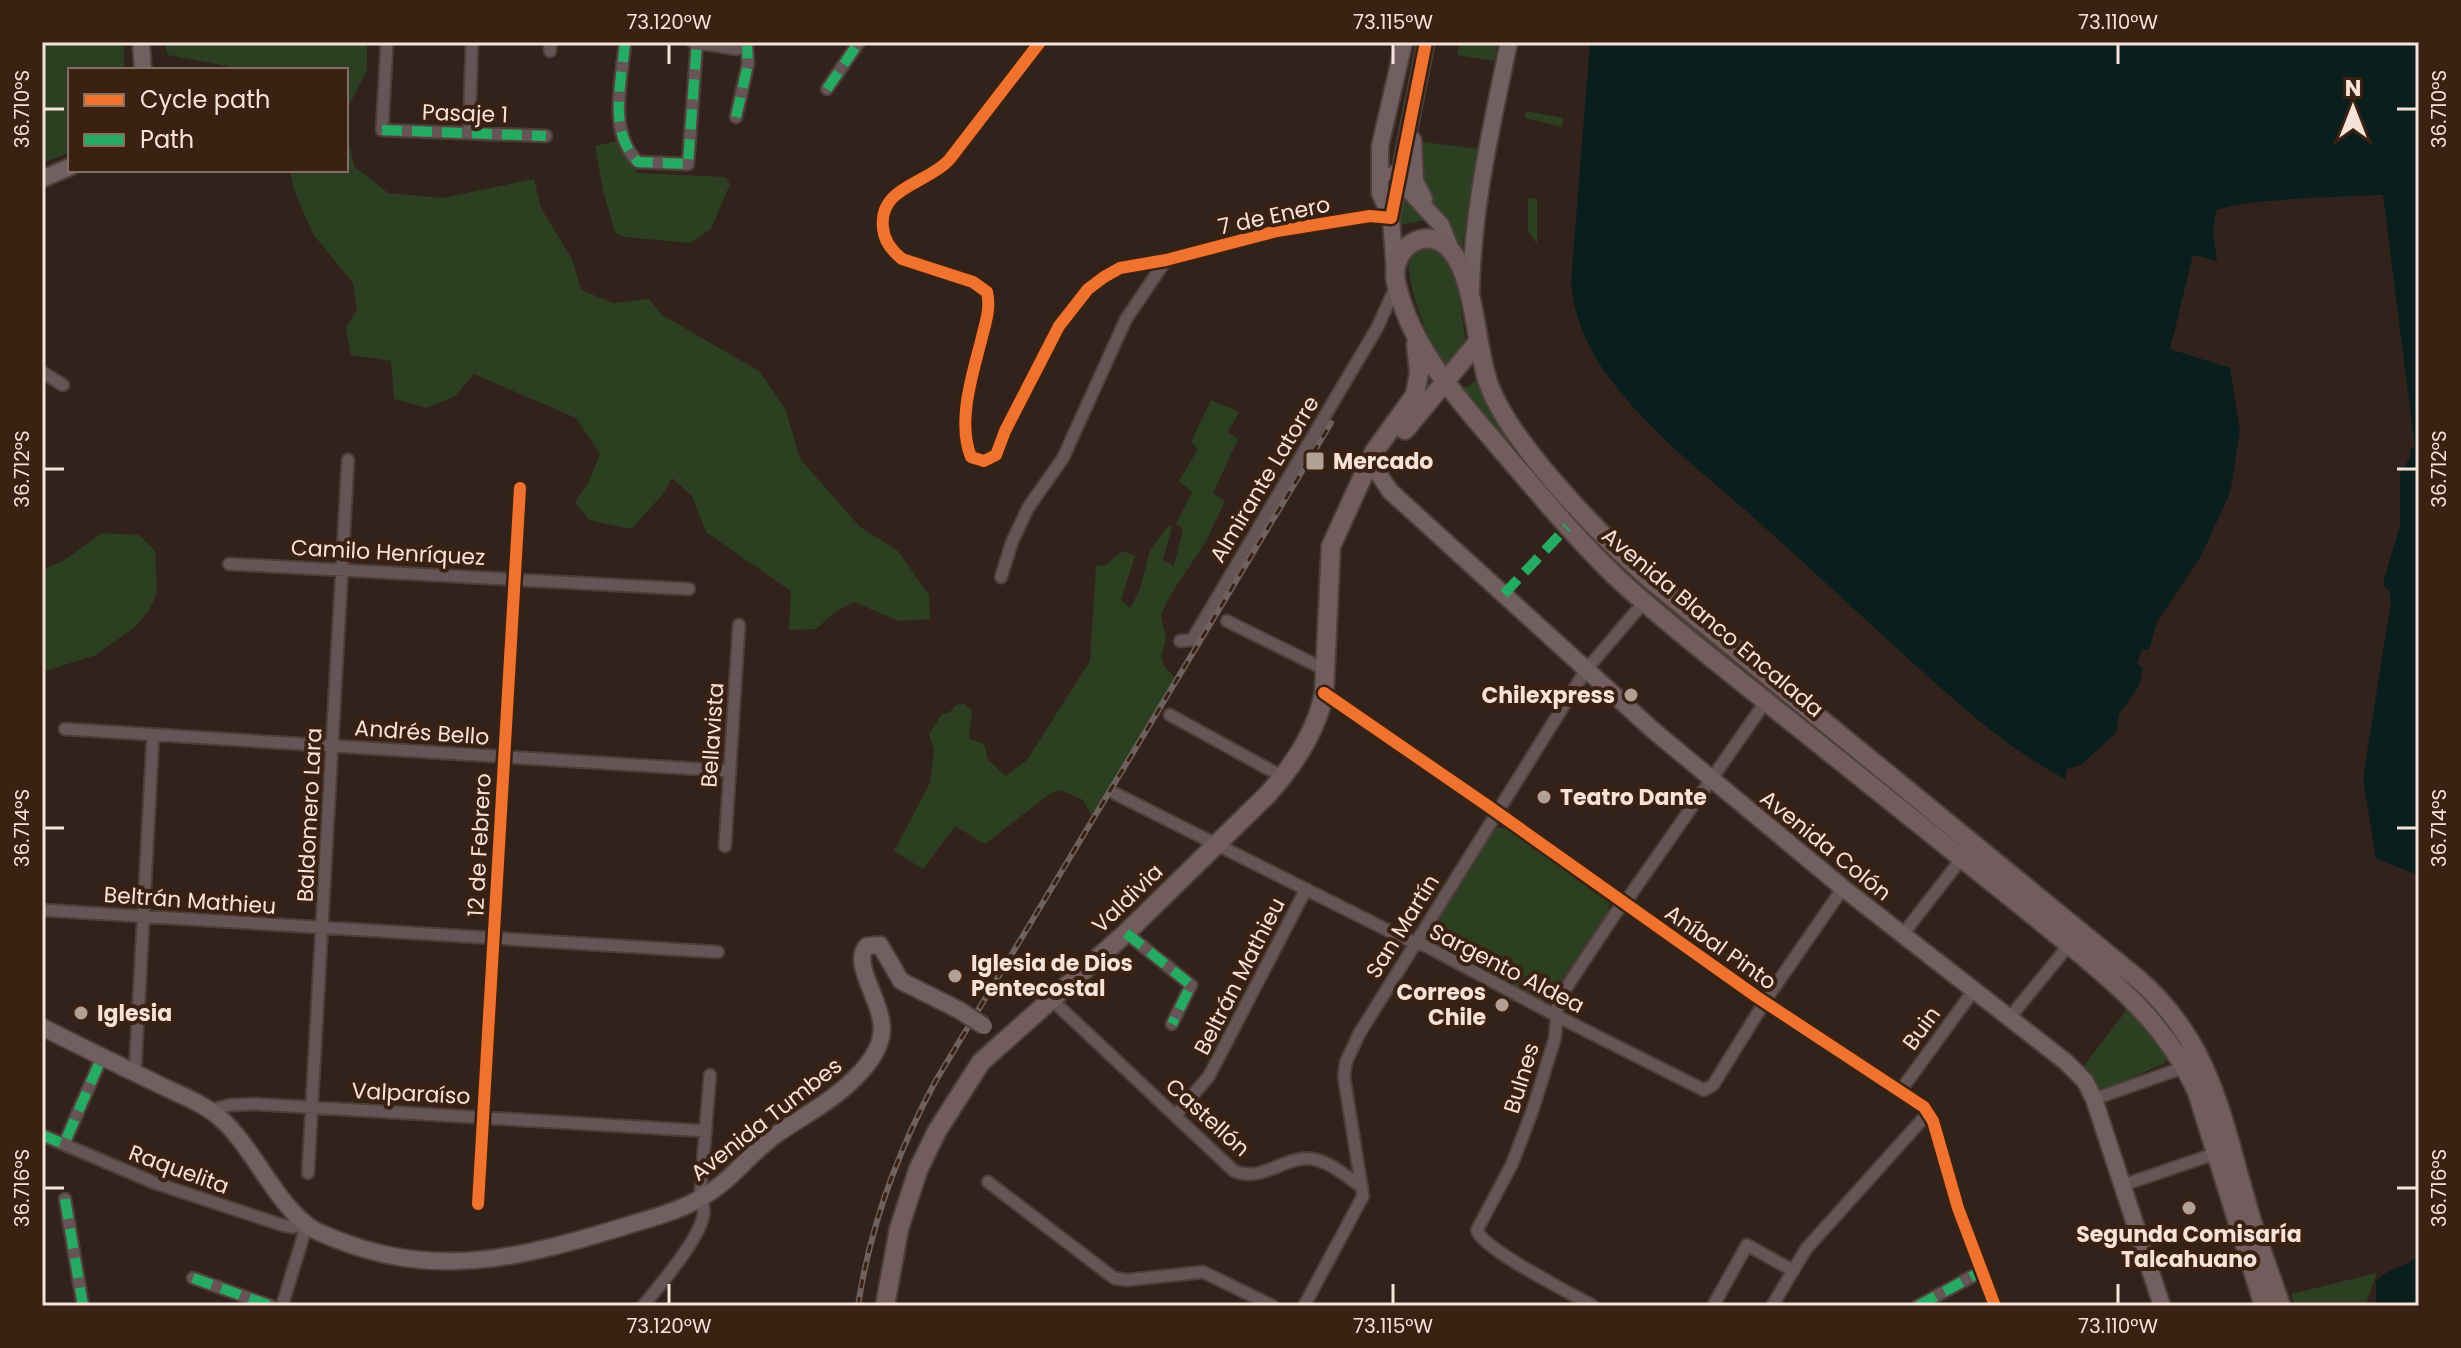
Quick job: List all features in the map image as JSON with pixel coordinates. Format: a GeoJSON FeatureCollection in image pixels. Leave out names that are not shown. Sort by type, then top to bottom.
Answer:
{"type":"FeatureCollection","features":[{"type":"Feature","properties":{"kind":"main road"},"geometry":{"type":"LineString","coordinates":[[141,42],[143,68]]}},
{"type":"Feature","properties":{"kind":"main road"},"geometry":{"type":"LineString","coordinates":[[1391,218],[1383,204],[1378,179],[1380,146],[1404,42]]}},
{"type":"Feature","properties":{"kind":"main road"},"geometry":{"type":"LineString","coordinates":[[1399,181],[1426,42]]}},
{"type":"Feature","properties":{"kind":"main road"},"geometry":{"type":"LineString","coordinates":[[1471,302],[1471,255],[1478,199],[1509,42]]}},
{"type":"Feature","properties":{"kind":"main road"},"geometry":{"type":"LineString","coordinates":[[1415,107],[1415,181],[1441,225]]}},
{"type":"Feature","properties":{"kind":"main road"},"geometry":{"type":"LineString","coordinates":[[1386,130],[1388,160],[1399,181]]}},
{"type":"Feature","properties":{"kind":"main road"},"geometry":{"type":"LineString","coordinates":[[42,179],[68,168]]}},
{"type":"Feature","properties":{"kind":"main road","name":"Avenida Blanco Encalada"},"geometry":{"type":"LineString","coordinates":[[1399,181],[1391,218],[1396,278],[1415,335],[1446,381],[1567,527],[1644,602],[2069,945],[2194,1058],[2197,1092],[2264,1306]]}},
{"type":"Feature","properties":{"kind":"main road","name":"Avenida Blanco Encalada"},"geometry":{"type":"LineString","coordinates":[[1399,181],[1441,225],[1463,272],[1477,343],[1493,395],[1514,431],[1593,523],[1669,595],[2152,992],[2194,1058],[2219,1105],[2256,1234],[2281,1306]]}},
{"type":"Feature","properties":{"kind":"main road"},"geometry":{"type":"LineString","coordinates":[[1396,278],[1401,252],[1416,241],[1440,241],[1451,250]]}},
{"type":"Feature","properties":{"kind":"main road","name":"Valdivia"},"geometry":{"type":"LineString","coordinates":[[885,1306],[888,1275],[911,1188],[930,1143],[974,1071],[990,1051],[1126,933],[1283,777],[1315,724],[1324,693],[1330,556],[1334,536],[1418,388],[1419,363],[1415,335]]}},
{"type":"Feature","properties":{"kind":"main road","name":"Valdivia"},"geometry":{"type":"LineString","coordinates":[[1374,464],[1477,343]]}},
{"type":"Feature","properties":{"kind":"main road","name":"Avenida Colón"},"geometry":{"type":"LineString","coordinates":[[1374,464],[1385,486],[1710,779],[2074,1069],[2085,1081],[2094,1099],[2162,1306]]}},
{"type":"Feature","properties":{"kind":"main road"},"geometry":{"type":"LineString","coordinates":[[1644,602],[1669,595]]}},
{"type":"Feature","properties":{"kind":"main road"},"geometry":{"type":"LineString","coordinates":[[1766,701],[1770,677]]}},
{"type":"Feature","properties":{"kind":"main road"},"geometry":{"type":"LineString","coordinates":[[1962,858],[1989,858]]}},
{"type":"Feature","properties":{"kind":"main road"},"geometry":{"type":"LineString","coordinates":[[2069,945],[2072,925]]}},
{"type":"Feature","properties":{"kind":"main road","name":"Avenida Tumbes"},"geometry":{"type":"LineString","coordinates":[[42,1027],[210,1110],[238,1136],[268,1179],[307,1224],[327,1236],[374,1252],[411,1260],[458,1263],[516,1255],[578,1240],[700,1199],[721,1185],[760,1146],[849,1084],[871,1058],[880,1041],[882,1020],[861,966],[863,948],[880,945],[901,981],[959,1010],[1005,1040]]}},
{"type":"Feature","properties":{"kind":"street","name":"Pasaje 1"},"geometry":{"type":"LineString","coordinates":[[387,42],[382,130],[546,136]]}},
{"type":"Feature","properties":{"kind":"street"},"geometry":{"type":"LineString","coordinates":[[469,133],[472,42]]}},
{"type":"Feature","properties":{"kind":"street"},"geometry":{"type":"LineString","coordinates":[[625,42],[619,121],[624,140],[638,162],[688,164],[695,42],[736,49],[749,44],[748,64],[736,117]]}},
{"type":"Feature","properties":{"kind":"street"},"geometry":{"type":"LineString","coordinates":[[827,89],[859,42]]}},
{"type":"Feature","properties":{"kind":"street","name":"7 de Enero"},"geometry":{"type":"LineString","coordinates":[[1040,42],[941,168],[892,197],[883,211],[884,237],[894,253],[916,264],[973,282],[987,292],[989,311],[971,377],[967,410],[966,445],[971,457],[984,461],[996,455],[1005,431],[1059,326],[1088,289],[1120,268],[1166,260],[1277,231],[1370,216],[1391,218]]}},
{"type":"Feature","properties":{"kind":"street"},"geometry":{"type":"LineString","coordinates":[[1001,577],[1012,542],[1028,508],[1063,458],[1126,319],[1166,260]]}},
{"type":"Feature","properties":{"kind":"street","name":"Almirante Latorre"},"geometry":{"type":"LineString","coordinates":[[1180,641],[1192,640],[1377,328],[1396,278]]}},
{"type":"Feature","properties":{"kind":"street","name":"Almirante Latorre"},"geometry":{"type":"LineString","coordinates":[[1377,328],[1404,309]]}},
{"type":"Feature","properties":{"kind":"street"},"geometry":{"type":"LineString","coordinates":[[42,372],[63,385]]}},
{"type":"Feature","properties":{"kind":"street","name":"Baldomero Lara"},"geometry":{"type":"LineString","coordinates":[[308,1173],[348,460]]}},
{"type":"Feature","properties":{"kind":"street","name":"12 de Febrero"},"geometry":{"type":"LineString","coordinates":[[478,1204],[520,488]]}},
{"type":"Feature","properties":{"kind":"street","name":"Camilo Henríquez"},"geometry":{"type":"LineString","coordinates":[[229,564],[689,589]]}},
{"type":"Feature","properties":{"kind":"street","name":"San Martín"},"geometry":{"type":"LineString","coordinates":[[1304,1306],[1360,1203],[1362,1187],[1344,1070],[1364,1025],[1586,670],[1644,602]]}},
{"type":"Feature","properties":{"kind":"street"},"geometry":{"type":"LineString","coordinates":[[1227,621],[1326,670]]}},
{"type":"Feature","properties":{"kind":"street","name":"Bellavista"},"geometry":{"type":"LineString","coordinates":[[725,846],[739,625]]}},
{"type":"Feature","properties":{"kind":"street","name":"Aníbal Pinto"},"geometry":{"type":"LineString","coordinates":[[1324,693],[1623,904],[1765,1002],[1901,1090],[1929,1112]]}},
{"type":"Feature","properties":{"kind":"street","name":"Bulnes"},"geometry":{"type":"LineString","coordinates":[[1593,1306],[1531,1272],[1482,1240],[1478,1234],[1482,1219],[1519,1148],[1532,1112],[1555,1038],[1558,1000],[1766,701]]}},
{"type":"Feature","properties":{"kind":"street"},"geometry":{"type":"LineString","coordinates":[[1170,715],[1283,777]]}},
{"type":"Feature","properties":{"kind":"street","name":"Andrés Bello"},"geometry":{"type":"LineString","coordinates":[[65,729],[730,771]]}},
{"type":"Feature","properties":{"kind":"street"},"geometry":{"type":"LineString","coordinates":[[135,1073],[153,735]]}},
{"type":"Feature","properties":{"kind":"street","name":"Sargento Aldea"},"geometry":{"type":"LineString","coordinates":[[1116,794],[1701,1088],[1708,1089],[1713,1085],[1765,1002]]}},
{"type":"Feature","properties":{"kind":"street"},"geometry":{"type":"LineString","coordinates":[[1903,934],[1962,858]]}},
{"type":"Feature","properties":{"kind":"street"},"geometry":{"type":"LineString","coordinates":[[1765,1002],[1843,888]]}},
{"type":"Feature","properties":{"kind":"street","name":"Beltrán Mathieu"},"geometry":{"type":"LineString","coordinates":[[1175,1116],[1209,1076],[1306,889]]}},
{"type":"Feature","properties":{"kind":"street","name":"Beltrán Mathieu"},"geometry":{"type":"LineString","coordinates":[[42,910],[718,952]]}},
{"type":"Feature","properties":{"kind":"street"},"geometry":{"type":"LineString","coordinates":[[1126,933],[1190,983],[1172,1024]]}},
{"type":"Feature","properties":{"kind":"street"},"geometry":{"type":"LineString","coordinates":[[2010,1017],[2069,945]]}},
{"type":"Feature","properties":{"kind":"street","name":"Buin"},"geometry":{"type":"LineString","coordinates":[[1901,1090],[1974,990]]}},
{"type":"Feature","properties":{"kind":"street","name":"Castellón"},"geometry":{"type":"LineString","coordinates":[[1052,1000],[1229,1168],[1238,1173],[1257,1175],[1296,1160],[1311,1159],[1323,1162],[1362,1187]]}},
{"type":"Feature","properties":{"kind":"street"},"geometry":{"type":"LineString","coordinates":[[64,1144],[102,1057]]}},
{"type":"Feature","properties":{"kind":"street"},"geometry":{"type":"LineString","coordinates":[[2094,1099],[2194,1058]]}},
{"type":"Feature","properties":{"kind":"street"},"geometry":{"type":"LineString","coordinates":[[643,1306],[702,1221],[704,1207],[700,1199],[710,1075]]}},
{"type":"Feature","properties":{"kind":"street","name":"Valparaíso"},"geometry":{"type":"LineString","coordinates":[[210,1110],[243,1104],[706,1131]]}},
{"type":"Feature","properties":{"kind":"street"},"geometry":{"type":"LineString","coordinates":[[1772,1306],[1792,1270],[1819,1233],[1929,1112],[1958,1208],[1995,1306]]}},
{"type":"Feature","properties":{"kind":"street","name":"Raquelita"},"geometry":{"type":"LineString","coordinates":[[42,1135],[186,1195],[288,1227],[307,1224]]}},
{"type":"Feature","properties":{"kind":"street"},"geometry":{"type":"LineString","coordinates":[[2123,1185],[2217,1153]]}},
{"type":"Feature","properties":{"kind":"street"},"geometry":{"type":"LineString","coordinates":[[988,1182],[1114,1278],[1127,1280],[1203,1272],[1273,1306]]}},
{"type":"Feature","properties":{"kind":"street"},"geometry":{"type":"LineString","coordinates":[[65,1199],[83,1306]]}},
{"type":"Feature","properties":{"kind":"street"},"geometry":{"type":"LineString","coordinates":[[282,1306],[307,1224]]}},
{"type":"Feature","properties":{"kind":"street"},"geometry":{"type":"LineString","coordinates":[[1717,1305],[1747,1245],[1792,1270]]}},
{"type":"Feature","properties":{"kind":"street"},"geometry":{"type":"LineString","coordinates":[[1918,1306],[1982,1271]]}},
{"type":"Feature","properties":{"kind":"street"},"geometry":{"type":"LineString","coordinates":[[193,1278],[271,1306]]}},
{"type":"Feature","properties":{"kind":"green space"},"geometry":{"type":"Polygon","coordinates":[[[42,42],[124,42],[124,68],[68,68],[68,154],[42,163],[42,42]]]}},
{"type":"Feature","properties":{"kind":"green space"},"geometry":{"type":"Polygon","coordinates":[[[164,42],[367,42],[367,70],[348,107],[348,68],[230,68],[168,55],[164,42]]]}},
{"type":"Feature","properties":{"kind":"green space"},"geometry":{"type":"Polygon","coordinates":[[[1460,42],[1498,42],[1494,61],[1457,55],[1460,42]]]}},
{"type":"Feature","properties":{"kind":"green space"},"geometry":{"type":"Polygon","coordinates":[[[1526,111],[1563,118],[1562,127],[1525,118],[1526,111]]]}},
{"type":"Feature","properties":{"kind":"green space"},"geometry":{"type":"Polygon","coordinates":[[[348,139],[354,166],[388,193],[442,198],[534,179],[541,208],[572,259],[581,290],[613,303],[649,299],[662,315],[759,371],[785,408],[800,459],[860,527],[898,551],[929,595],[930,619],[899,621],[854,602],[835,612],[816,629],[789,630],[791,591],[706,532],[692,496],[672,478],[663,494],[631,529],[589,520],[575,502],[589,482],[600,454],[576,418],[474,374],[455,396],[427,408],[394,399],[391,361],[351,355],[346,328],[357,310],[353,283],[313,234],[294,190],[290,172],[348,172],[348,139]]]}},
{"type":"Feature","properties":{"kind":"green space"},"geometry":{"type":"Polygon","coordinates":[[[616,141],[637,173],[725,177],[730,184],[711,229],[690,243],[625,237],[615,233],[595,146],[616,141]]]}},
{"type":"Feature","properties":{"kind":"green space"},"geometry":{"type":"Polygon","coordinates":[[[1415,141],[1479,149],[1462,252],[1425,193],[1415,141]]]}},
{"type":"Feature","properties":{"kind":"green space"},"geometry":{"type":"Polygon","coordinates":[[[1528,198],[1537,199],[1537,244],[1528,231],[1528,198]]]}},
{"type":"Feature","properties":{"kind":"green space"},"geometry":{"type":"Polygon","coordinates":[[[1402,199],[1411,201],[1426,220],[1404,224],[1396,229],[1402,199]]]}},
{"type":"Feature","properties":{"kind":"green space"},"geometry":{"type":"Polygon","coordinates":[[[1427,244],[1449,255],[1458,284],[1466,346],[1449,366],[1442,360],[1428,334],[1411,284],[1411,255],[1427,244]]]}},
{"type":"Feature","properties":{"kind":"green space"},"geometry":{"type":"Polygon","coordinates":[[[1476,380],[1504,434],[1501,436],[1461,387],[1468,387],[1476,380]]]}},
{"type":"Feature","properties":{"kind":"green space"},"geometry":{"type":"Polygon","coordinates":[[[1211,400],[1239,412],[1228,432],[1238,439],[1213,493],[1225,501],[1205,543],[1171,594],[1161,615],[1166,639],[1161,657],[1164,666],[1175,678],[1092,816],[1083,800],[1061,790],[1051,793],[985,844],[955,826],[923,869],[894,851],[930,783],[934,750],[929,734],[942,714],[950,712],[956,705],[964,704],[972,711],[969,739],[984,744],[988,760],[1006,776],[1027,760],[1090,661],[1096,566],[1106,565],[1122,551],[1135,556],[1121,600],[1130,608],[1140,589],[1150,551],[1168,526],[1172,527],[1163,560],[1174,566],[1183,529],[1176,524],[1192,492],[1179,481],[1198,449],[1191,442],[1211,400]]]}},
{"type":"Feature","properties":{"kind":"green space"},"geometry":{"type":"Polygon","coordinates":[[[102,533],[139,535],[155,551],[157,592],[150,609],[135,627],[96,655],[42,672],[42,570],[63,561],[102,533]]]}},
{"type":"Feature","properties":{"kind":"green space"},"geometry":{"type":"Polygon","coordinates":[[[1495,828],[1506,828],[1609,903],[1608,913],[1548,1000],[1539,1000],[1432,943],[1428,935],[1495,828]]]}},
{"type":"Feature","properties":{"kind":"green space"},"geometry":{"type":"Polygon","coordinates":[[[2128,1008],[2168,1054],[2165,1063],[2099,1092],[2083,1067],[2128,1008]]]}},
{"type":"Feature","properties":{"kind":"green space"},"geometry":{"type":"Polygon","coordinates":[[[2377,1273],[2365,1306],[2295,1306],[2291,1294],[2377,1273]]]}},
{"type":"Feature","properties":{"kind":"water"},"geometry":{"type":"Polygon","coordinates":[[[1590,42],[2419,42],[2419,875],[2376,859],[2363,778],[2391,601],[2384,579],[2400,526],[2400,473],[2410,458],[2411,448],[2415,448],[2383,195],[2269,201],[2216,211],[2213,232],[2217,261],[2193,255],[2170,349],[2230,368],[2240,431],[2230,493],[2201,556],[2157,622],[2149,650],[2143,649],[2137,663],[2143,668],[2139,686],[2119,714],[2116,733],[2081,765],[2067,769],[2065,779],[2000,738],[1941,688],[1668,442],[1629,402],[1603,369],[1589,346],[1579,320],[1571,281],[1590,42]]]}},
{"type":"Feature","properties":{"kind":"water"},"geometry":{"type":"Polygon","coordinates":[[[2419,1254],[2419,1306],[2376,1306],[2376,1281],[2419,1254]]]}},
{"type":"Feature","properties":{"kind":"railway"},"geometry":{"type":"LineString","coordinates":[[858,1306],[870,1247],[887,1191],[935,1082],[1331,423]]}},
{"type":"Feature","properties":{"kind":"marked path"},"geometry":{"type":"LineString","coordinates":[[625,42],[619,121],[628,150],[638,162],[688,164],[697,42]]}},
{"type":"Feature","properties":{"kind":"marked path"},"geometry":{"type":"LineString","coordinates":[[827,89],[859,42]]}},
{"type":"Feature","properties":{"kind":"marked path"},"geometry":{"type":"LineString","coordinates":[[736,117],[748,64],[747,46]]}},
{"type":"Feature","properties":{"kind":"marked path"},"geometry":{"type":"LineString","coordinates":[[382,130],[546,136]]}},
{"type":"Feature","properties":{"kind":"marked path"},"geometry":{"type":"LineString","coordinates":[[1504,594],[1567,527]]}},
{"type":"Feature","properties":{"kind":"marked path"},"geometry":{"type":"LineString","coordinates":[[1126,933],[1191,985],[1172,1024]]}},
{"type":"Feature","properties":{"kind":"marked path"},"geometry":{"type":"LineString","coordinates":[[42,1135],[64,1144],[102,1057]]}},
{"type":"Feature","properties":{"kind":"marked path"},"geometry":{"type":"LineString","coordinates":[[65,1199],[83,1306]]}},
{"type":"Feature","properties":{"kind":"marked path"},"geometry":{"type":"LineString","coordinates":[[1918,1306],[1982,1271]]}},
{"type":"Feature","properties":{"kind":"marked path"},"geometry":{"type":"LineString","coordinates":[[193,1278],[271,1306]]}},
{"type":"Feature","properties":{"kind":"cycle path"},"geometry":{"type":"LineString","coordinates":[[1040,42],[949,160],[896,195],[883,214],[885,238],[902,259],[973,282],[987,292],[987,316],[970,384],[965,429],[971,457],[984,461],[996,455],[1005,431],[1059,326],[1088,289],[1104,277],[1120,268],[1166,260],[1277,231],[1370,216],[1391,218],[1426,42]]}},
{"type":"Feature","properties":{"kind":"cycle path"},"geometry":{"type":"LineString","coordinates":[[478,1204],[520,488]]}},
{"type":"Feature","properties":{"kind":"cycle path"},"geometry":{"type":"LineString","coordinates":[[1324,693],[1757,997],[1924,1107],[1933,1121],[1958,1208],[1995,1306]]}},
{"type":"Feature","properties":{"kind":"place","name":"Mercado"},"geometry":{"type":"Point","coordinates":[1315,461]}},
{"type":"Feature","properties":{"kind":"place","name":"Chilexpress"},"geometry":{"type":"Point","coordinates":[1631,695]}},
{"type":"Feature","properties":{"kind":"place","name":"Teatro Dante"},"geometry":{"type":"Point","coordinates":[1544,797]}},
{"type":"Feature","properties":{"kind":"place","name":"Iglesia de Dios Pentecostal"},"geometry":{"type":"Point","coordinates":[955,976]}},
{"type":"Feature","properties":{"kind":"place","name":"Correos Chile"},"geometry":{"type":"Point","coordinates":[1502,1005]}},
{"type":"Feature","properties":{"kind":"place","name":"Iglesia"},"geometry":{"type":"Point","coordinates":[81,1013]}},
{"type":"Feature","properties":{"kind":"place","name":"Segunda Comisaría Talcahuano"},"geometry":{"type":"Point","coordinates":[2189,1208]}}]}
